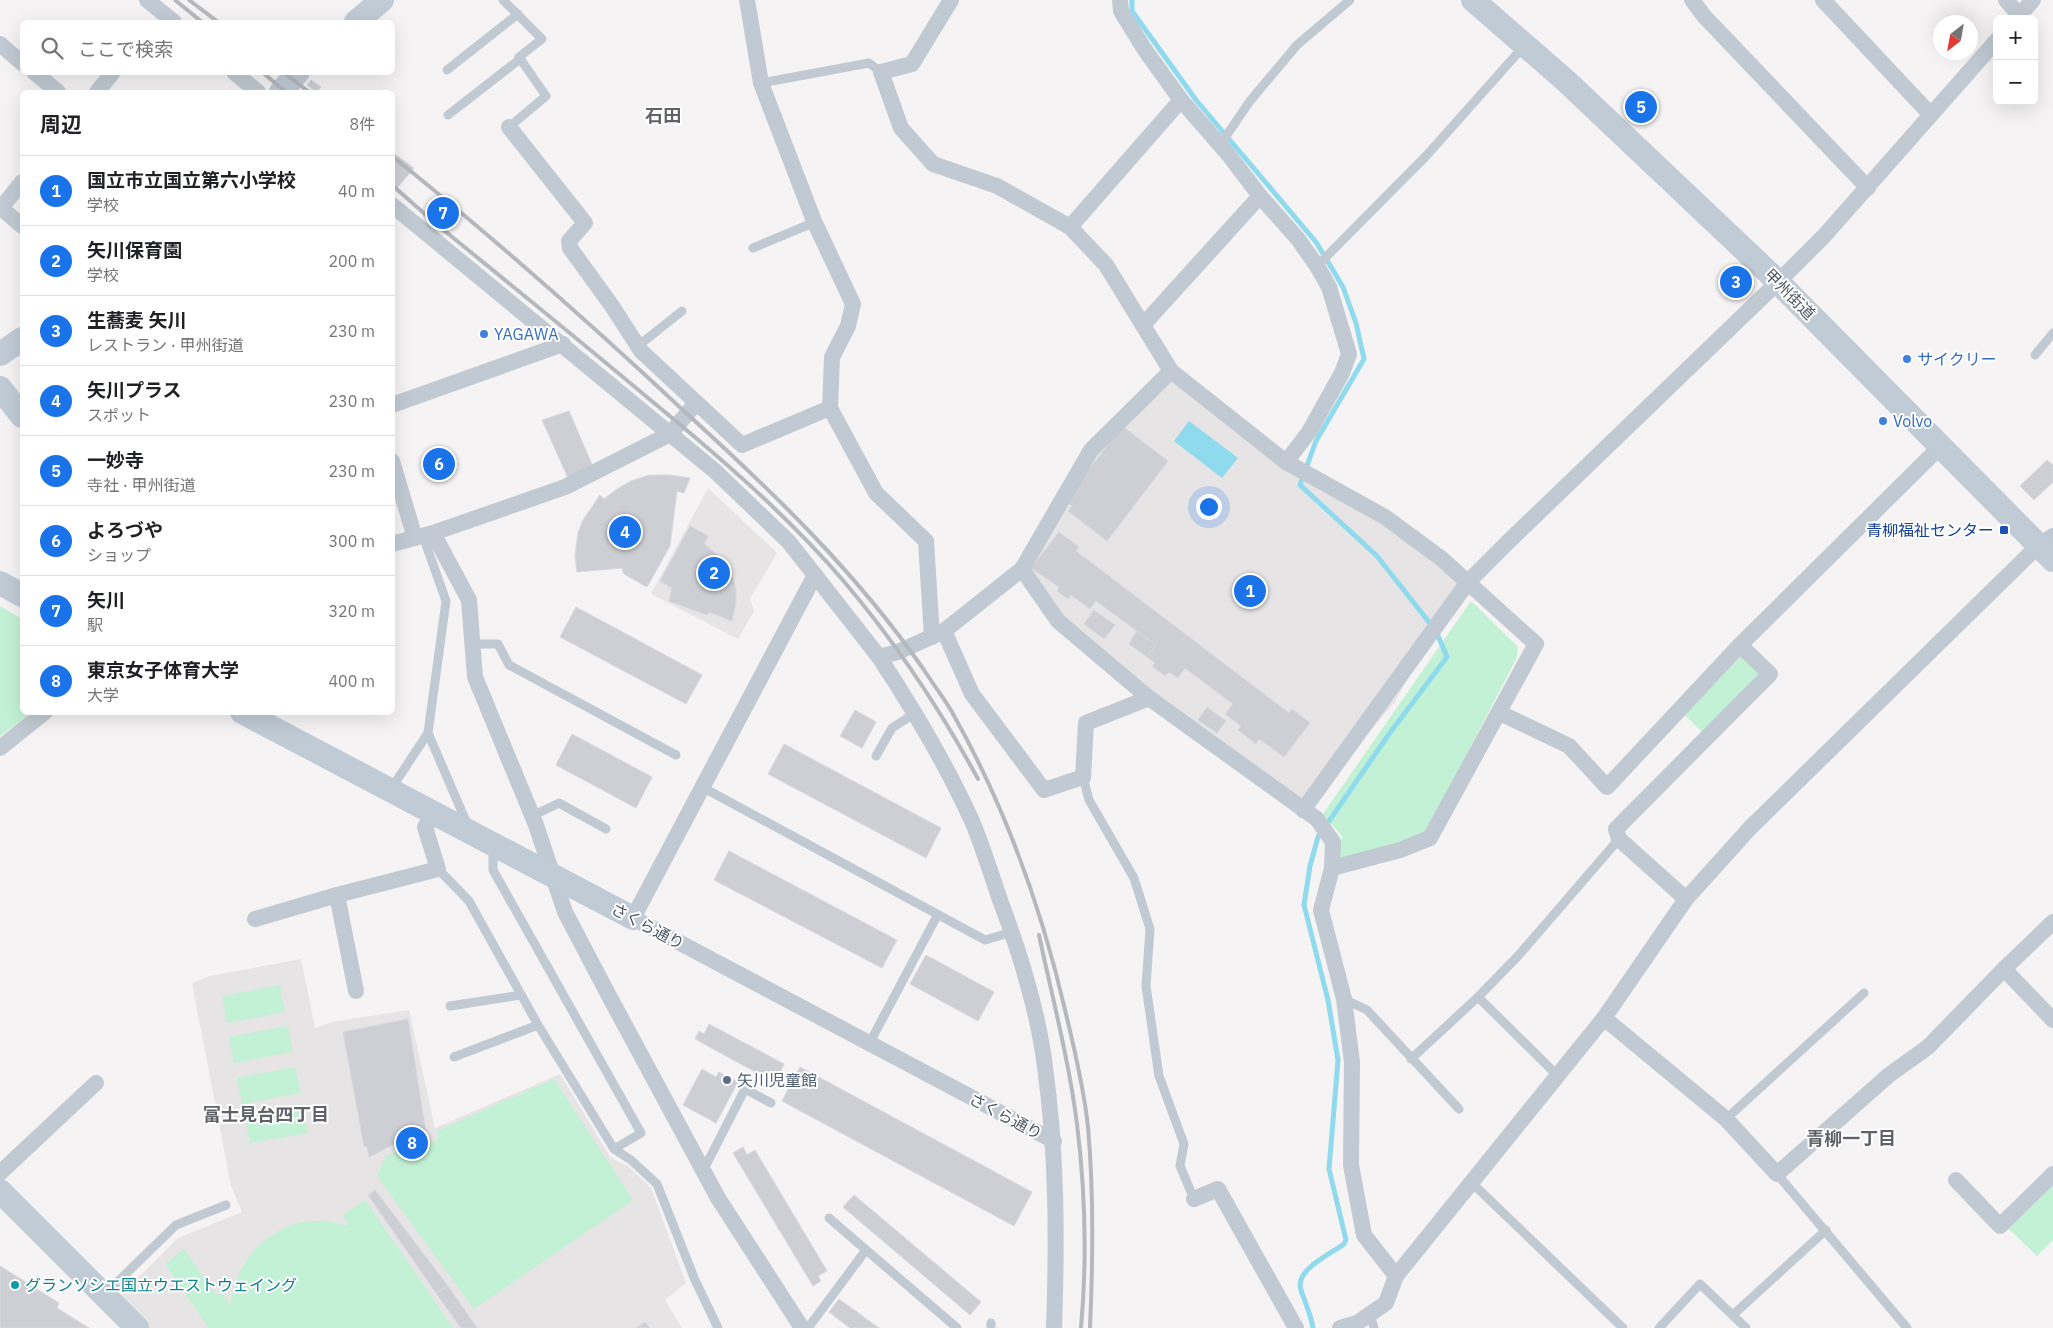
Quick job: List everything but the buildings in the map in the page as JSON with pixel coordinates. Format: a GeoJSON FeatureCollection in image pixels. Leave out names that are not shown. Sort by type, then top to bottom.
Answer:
{"type":"FeatureCollection","features":[{"type":"Feature","properties":{"kind":"street"},"geometry":{"type":"LineString","coordinates":[[147,0],[163,19]]}},
{"type":"Feature","properties":{"kind":"street"},"geometry":{"type":"LineString","coordinates":[[358,20],[382,0]]}},
{"type":"Feature","properties":{"kind":"street"},"geometry":{"type":"LineString","coordinates":[[746,0],[761,83],[815,222],[853,304],[848,326],[832,356],[830,408],[876,493],[926,541],[938,634],[972,694],[1044,790],[1083,777],[1086,723],[1149,698]]}},
{"type":"Feature","properties":{"kind":"street"},"geometry":{"type":"LineString","coordinates":[[951,0],[912,64],[881,72],[900,128],[933,164],[997,186],[1070,227],[1106,265],[1171,371],[1298,469],[1385,516],[1442,559],[1536,644],[1430,838],[1400,850],[1332,868]]}},
{"type":"Feature","properties":{"kind":"street"},"geometry":{"type":"LineString","coordinates":[[1120,0],[1121,11],[1140,42],[1181,100],[1224,139],[1260,196],[1319,264],[1329,287],[1349,354],[1342,373],[1309,432],[1298,469]]}},
{"type":"Feature","properties":{"kind":"street","name":"甲州街道"},"geometry":{"type":"LineString","coordinates":[[1473,0],[1525,44],[1778,282],[1942,446],[2048,547]]}},
{"type":"Feature","properties":{"kind":"street"},"geometry":{"type":"LineString","coordinates":[[1692,0],[1704,16],[1868,188]]}},
{"type":"Feature","properties":{"kind":"street"},"geometry":{"type":"LineString","coordinates":[[1823,0],[1930,114]]}},
{"type":"Feature","properties":{"kind":"street"},"geometry":{"type":"LineString","coordinates":[[2006,0],[2017,15]]}},
{"type":"Feature","properties":{"kind":"street"},"geometry":{"type":"LineString","coordinates":[[2020,15],[2033,0]]}},
{"type":"Feature","properties":{"kind":"street"},"geometry":{"type":"LineString","coordinates":[[0,44],[20,61]]}},
{"type":"Feature","properties":{"kind":"street"},"geometry":{"type":"LineString","coordinates":[[1302,810],[1428,640],[1468,582],[1778,282],[1868,188],[1875,176],[1993,44]]}},
{"type":"Feature","properties":{"kind":"street"},"geometry":{"type":"LineString","coordinates":[[38,75],[56,90]]}},
{"type":"Feature","properties":{"kind":"street"},"geometry":{"type":"LineString","coordinates":[[98,90],[110,75]]}},
{"type":"Feature","properties":{"kind":"street"},"geometry":{"type":"LineString","coordinates":[[238,75],[256,90]]}},
{"type":"Feature","properties":{"kind":"street"},"geometry":{"type":"LineString","coordinates":[[283,90],[295,75]]}},
{"type":"Feature","properties":{"kind":"street"},"geometry":{"type":"LineString","coordinates":[[1070,227],[1181,100]]}},
{"type":"Feature","properties":{"kind":"street"},"geometry":{"type":"LineString","coordinates":[[509,127],[585,223],[569,241],[570,248],[638,346],[696,403],[742,444],[830,408]]}},
{"type":"Feature","properties":{"kind":"street"},"geometry":{"type":"LineString","coordinates":[[20,184],[1,208],[20,224]]}},
{"type":"Feature","properties":{"kind":"street"},"geometry":{"type":"LineString","coordinates":[[1143,325],[1260,196]]}},
{"type":"Feature","properties":{"kind":"street"},"geometry":{"type":"LineString","coordinates":[[395,206],[670,434],[769,522],[789,542],[879,657],[915,713],[973,824],[1012,932],[1036,1018],[1045,1066],[1054,1140],[1057,1259],[1054,1328]]}},
{"type":"Feature","properties":{"kind":"street"},"geometry":{"type":"LineString","coordinates":[[0,354],[20,339]]}},
{"type":"Feature","properties":{"kind":"street"},"geometry":{"type":"LineString","coordinates":[[395,404],[563,344]]}},
{"type":"Feature","properties":{"kind":"street"},"geometry":{"type":"LineString","coordinates":[[879,657],[898,652],[938,634],[1022,569],[1091,450],[1171,371]]}},
{"type":"Feature","properties":{"kind":"street"},"geometry":{"type":"LineString","coordinates":[[0,388],[20,413]]}},
{"type":"Feature","properties":{"kind":"street"},"geometry":{"type":"LineString","coordinates":[[395,543],[424,536],[565,487],[670,434],[696,403]]}},
{"type":"Feature","properties":{"kind":"street"},"geometry":{"type":"LineString","coordinates":[[1500,713],[1569,746],[1607,787],[1740,646],[1942,446]]}},
{"type":"Feature","properties":{"kind":"street"},"geometry":{"type":"LineString","coordinates":[[395,468],[424,536],[469,600],[475,677],[532,816],[565,912],[718,1198],[807,1326]]}},
{"type":"Feature","properties":{"kind":"street"},"geometry":{"type":"LineString","coordinates":[[1340,1328],[1372,1321],[1386,1303],[1396,1276],[1604,1018],[1686,898],[1750,828],[2048,547]]}},
{"type":"Feature","properties":{"kind":"street"},"geometry":{"type":"LineString","coordinates":[[1022,569],[1058,621],[1149,698],[1317,819],[1333,842],[1332,868],[1321,910],[1344,1000],[1352,1062],[1352,1173],[1364,1235],[1396,1276]]}},
{"type":"Feature","properties":{"kind":"street"},"geometry":{"type":"LineString","coordinates":[[633,918],[814,574]]}},
{"type":"Feature","properties":{"kind":"street"},"geometry":{"type":"LineString","coordinates":[[0,583],[20,594]]}},
{"type":"Feature","properties":{"kind":"street"},"geometry":{"type":"LineString","coordinates":[[1686,898],[1619,839],[1616,829],[1770,674],[1740,646]]}},
{"type":"Feature","properties":{"kind":"street"},"geometry":{"type":"LineString","coordinates":[[0,748],[41,715]]}},
{"type":"Feature","properties":{"kind":"street","name":"さくら通り"},"geometry":{"type":"LineString","coordinates":[[248,715],[1054,1140]]}},
{"type":"Feature","properties":{"kind":"street"},"geometry":{"type":"LineString","coordinates":[[255,919],[337,895],[438,869],[425,827],[434,814]]}},
{"type":"Feature","properties":{"kind":"street"},"geometry":{"type":"LineString","coordinates":[[337,895],[356,991]]}},
{"type":"Feature","properties":{"kind":"street"},"geometry":{"type":"LineString","coordinates":[[1604,1018],[1726,1119],[1777,1174],[1889,1075],[1928,1047],[2053,922]]}},
{"type":"Feature","properties":{"kind":"street"},"geometry":{"type":"LineString","coordinates":[[2004,969],[2053,1020]]}},
{"type":"Feature","properties":{"kind":"street"},"geometry":{"type":"LineString","coordinates":[[0,1173],[96,1084]]}},
{"type":"Feature","properties":{"kind":"street"},"geometry":{"type":"LineString","coordinates":[[1956,1180],[2000,1226],[2053,1174]]}},
{"type":"Feature","properties":{"kind":"street"},"geometry":{"type":"LineString","coordinates":[[1194,1199],[1218,1189],[1296,1328]]}},
{"type":"Feature","properties":{"kind":"street"},"geometry":{"type":"LineString","coordinates":[[0,1191],[137,1328]]}},
{"type":"Feature","properties":{"kind":"lane"},"geometry":{"type":"LineString","coordinates":[[448,115],[542,40],[503,0]]}},
{"type":"Feature","properties":{"kind":"lane"},"geometry":{"type":"LineString","coordinates":[[1224,139],[1250,101],[1297,45],[1350,0]]}},
{"type":"Feature","properties":{"kind":"lane"},"geometry":{"type":"LineString","coordinates":[[447,70],[518,14]]}},
{"type":"Feature","properties":{"kind":"lane"},"geometry":{"type":"LineString","coordinates":[[1319,264],[1427,155],[1525,44]]}},
{"type":"Feature","properties":{"kind":"lane"},"geometry":{"type":"LineString","coordinates":[[509,127],[546,96],[520,59]]}},
{"type":"Feature","properties":{"kind":"lane"},"geometry":{"type":"LineString","coordinates":[[761,83],[868,63],[881,72]]}},
{"type":"Feature","properties":{"kind":"lane"},"geometry":{"type":"LineString","coordinates":[[753,248],[815,222]]}},
{"type":"Feature","properties":{"kind":"lane"},"geometry":{"type":"LineString","coordinates":[[638,346],[682,310]]}},
{"type":"Feature","properties":{"kind":"lane"},"geometry":{"type":"LineString","coordinates":[[2035,355],[2053,334]]}},
{"type":"Feature","properties":{"kind":"lane"},"geometry":{"type":"LineString","coordinates":[[390,791],[428,733],[446,601],[424,536]]}},
{"type":"Feature","properties":{"kind":"lane"},"geometry":{"type":"LineString","coordinates":[[472,644],[498,644],[509,665],[676,755]]}},
{"type":"Feature","properties":{"kind":"lane"},"geometry":{"type":"LineString","coordinates":[[876,756],[892,728],[915,713]]}},
{"type":"Feature","properties":{"kind":"lane"},"geometry":{"type":"LineString","coordinates":[[428,733],[471,834]]}},
{"type":"Feature","properties":{"kind":"lane"},"geometry":{"type":"LineString","coordinates":[[1083,777],[1089,800],[1134,878],[1150,929],[1146,986],[1159,1076],[1184,1144],[1180,1166],[1194,1199]]}},
{"type":"Feature","properties":{"kind":"lane"},"geometry":{"type":"LineString","coordinates":[[702,788],[937,916],[985,940],[1012,932]]}},
{"type":"Feature","properties":{"kind":"lane"},"geometry":{"type":"LineString","coordinates":[[532,816],[559,803],[606,829]]}},
{"type":"Feature","properties":{"kind":"lane"},"geometry":{"type":"LineString","coordinates":[[1411,1059],[1478,998],[1518,956],[1619,839]]}},
{"type":"Feature","properties":{"kind":"lane"},"geometry":{"type":"LineString","coordinates":[[493,845],[493,870],[641,1133],[614,1149]]}},
{"type":"Feature","properties":{"kind":"lane"},"geometry":{"type":"LineString","coordinates":[[438,869],[468,901],[538,1025],[614,1149],[631,1160],[656,1184],[695,1280],[718,1328]]}},
{"type":"Feature","properties":{"kind":"lane"},"geometry":{"type":"LineString","coordinates":[[869,1044],[937,916]]}},
{"type":"Feature","properties":{"kind":"lane"},"geometry":{"type":"LineString","coordinates":[[1726,1119],[1864,993]]}},
{"type":"Feature","properties":{"kind":"lane"},"geometry":{"type":"LineString","coordinates":[[450,1006],[521,995]]}},
{"type":"Feature","properties":{"kind":"lane"},"geometry":{"type":"LineString","coordinates":[[1478,998],[1558,1076]]}},
{"type":"Feature","properties":{"kind":"lane"},"geometry":{"type":"LineString","coordinates":[[1344,1000],[1366,1010],[1459,1109]]}},
{"type":"Feature","properties":{"kind":"lane"},"geometry":{"type":"LineString","coordinates":[[454,1057],[538,1025]]}},
{"type":"Feature","properties":{"kind":"lane"},"geometry":{"type":"LineString","coordinates":[[703,1170],[745,1089],[772,1103]]}},
{"type":"Feature","properties":{"kind":"lane"},"geometry":{"type":"LineString","coordinates":[[1777,1174],[1907,1328]]}},
{"type":"Feature","properties":{"kind":"lane"},"geometry":{"type":"LineString","coordinates":[[1471,1182],[1623,1328]]}},
{"type":"Feature","properties":{"kind":"lane"},"geometry":{"type":"LineString","coordinates":[[104,1295],[176,1225],[226,1204]]}},
{"type":"Feature","properties":{"kind":"lane"},"geometry":{"type":"LineString","coordinates":[[829,1218],[957,1328]]}},
{"type":"Feature","properties":{"kind":"lane"},"geometry":{"type":"LineString","coordinates":[[1734,1314],[1826,1230]]}},
{"type":"Feature","properties":{"kind":"lane"},"geometry":{"type":"LineString","coordinates":[[820,1328],[807,1326],[866,1250]]}},
{"type":"Feature","properties":{"kind":"lane"},"geometry":{"type":"LineString","coordinates":[[1659,1328],[1700,1284],[1734,1314],[1746,1328]]}},
{"type":"Feature","properties":{"kind":"shaded area"},"geometry":{"type":"Polygon","coordinates":[[[1171,371],[1311,477],[1468,582],[1428,640],[1395,702],[1303,810],[1058,621],[1022,569],[1091,450],[1171,371]]]}},
{"type":"Feature","properties":{"kind":"shaded area"},"geometry":{"type":"Polygon","coordinates":[[[708,488],[777,553],[750,599],[754,611],[738,639],[651,594],[708,488]]]}},
{"type":"Feature","properties":{"kind":"shaded area"},"geometry":{"type":"Polygon","coordinates":[[[301,959],[315,1028],[332,1022],[409,1010],[435,1128],[560,1074],[611,1158],[628,1166],[651,1188],[686,1283],[665,1300],[682,1328],[146,1328],[120,1296],[178,1238],[242,1212],[231,1186],[192,983],[210,976],[301,959]]]}},
{"type":"Feature","properties":{"kind":"green space"},"geometry":{"type":"Polygon","coordinates":[[[1471,601],[1518,647],[1517,657],[1429,827],[1423,834],[1338,861],[1342,836],[1323,814],[1471,601]]]}},
{"type":"Feature","properties":{"kind":"green space"},"geometry":{"type":"Polygon","coordinates":[[[0,606],[20,618],[20,715],[28,715],[0,736],[0,606]]]}},
{"type":"Feature","properties":{"kind":"green space"},"geometry":{"type":"Polygon","coordinates":[[[1743,654],[1762,672],[1703,733],[1684,714],[1743,654]]]}},
{"type":"Feature","properties":{"kind":"green space"},"geometry":{"type":"Polygon","coordinates":[[[280,985],[285,1012],[227,1023],[222,996],[280,985]]]}},
{"type":"Feature","properties":{"kind":"green space"},"geometry":{"type":"Polygon","coordinates":[[[288,1026],[293,1052],[234,1063],[229,1037],[288,1026]]]}},
{"type":"Feature","properties":{"kind":"green space"},"geometry":{"type":"Polygon","coordinates":[[[295,1067],[301,1093],[242,1104],[237,1078],[295,1067]]]}},
{"type":"Feature","properties":{"kind":"green space"},"geometry":{"type":"Polygon","coordinates":[[[554,1079],[633,1200],[474,1309],[377,1176],[386,1156],[422,1141],[430,1144],[438,1140],[437,1131],[554,1079]]]}},
{"type":"Feature","properties":{"kind":"green space"},"geometry":{"type":"Polygon","coordinates":[[[303,1106],[308,1133],[250,1143],[245,1117],[303,1106]]]}},
{"type":"Feature","properties":{"kind":"green space"},"geometry":{"type":"Polygon","coordinates":[[[2053,1183],[2053,1240],[2037,1256],[2008,1228],[2053,1183]]]}},
{"type":"Feature","properties":{"kind":"green space"},"geometry":{"type":"Polygon","coordinates":[[[365,1200],[453,1328],[209,1328],[165,1264],[184,1249],[216,1295],[221,1292],[230,1306],[234,1286],[240,1271],[256,1249],[266,1240],[289,1226],[302,1223],[324,1221],[349,1226],[343,1215],[365,1200]]]}},
{"type":"Feature","properties":{"kind":"water"},"geometry":{"type":"Polygon","coordinates":[[[1189,421],[1238,458],[1222,478],[1174,441],[1189,421]]]}},
{"type":"Feature","properties":{"kind":"waterway"},"geometry":{"type":"LineString","coordinates":[[1132,0],[1132,11],[1196,100],[1316,242],[1343,287],[1356,323],[1364,359],[1316,441],[1300,485],[1377,556],[1436,631],[1447,657],[1389,734],[1318,837],[1310,866],[1304,905],[1328,1000],[1338,1060],[1329,1169],[1346,1240],[1344,1244],[1308,1269],[1300,1283],[1313,1328]]}},
{"type":"Feature","properties":{"kind":"railway"},"geometry":{"type":"LineString","coordinates":[[175,0],[200,20]]}},
{"type":"Feature","properties":{"kind":"railway"},"geometry":{"type":"LineString","coordinates":[[189,0],[215,20]]}},
{"type":"Feature","properties":{"kind":"railway"},"geometry":{"type":"LineString","coordinates":[[266,75],[284,90]]}},
{"type":"Feature","properties":{"kind":"railway"},"geometry":{"type":"LineString","coordinates":[[287,75],[306,90]]}},
{"type":"Feature","properties":{"kind":"railway"},"geometry":{"type":"LineString","coordinates":[[395,158],[467,218],[577,314],[750,472],[812,534],[871,600],[898,634],[952,712],[989,784],[1020,859],[1046,936],[1076,1056],[1088,1127],[1091,1177],[1090,1328]]}},
{"type":"Feature","properties":{"kind":"railway"},"geometry":{"type":"LineString","coordinates":[[395,188],[435,223],[699,440],[796,529],[861,601],[879,625],[915,675],[948,726],[978,779]]}},
{"type":"Feature","properties":{"kind":"railway"},"geometry":{"type":"LineString","coordinates":[[1039,935],[1070,1076],[1080,1149],[1084,1252],[1081,1328]]}},
{"type":"Feature","properties":{"kind":"place","name":"一妙寺"},"geometry":{"type":"Point","coordinates":[1641,107]}},
{"type":"Feature","properties":{"kind":"place","name":"矢川"},"geometry":{"type":"Point","coordinates":[443,213]}},
{"type":"Feature","properties":{"kind":"place","name":"生蕎麦 矢川"},"geometry":{"type":"Point","coordinates":[1736,282]}},
{"type":"Feature","properties":{"kind":"place","name":"YAGAWA"},"geometry":{"type":"Point","coordinates":[484,334]}},
{"type":"Feature","properties":{"kind":"place","name":"サイクリー"},"geometry":{"type":"Point","coordinates":[1907,359]}},
{"type":"Feature","properties":{"kind":"place","name":"Volvo"},"geometry":{"type":"Point","coordinates":[1883,421]}},
{"type":"Feature","properties":{"kind":"place","name":"よろづや"},"geometry":{"type":"Point","coordinates":[439,464]}},
{"type":"Feature","properties":{"kind":"place","name":"青柳福祉センター"},"geometry":{"type":"Point","coordinates":[2004,530]}},
{"type":"Feature","properties":{"kind":"place","name":"矢川プラス"},"geometry":{"type":"Point","coordinates":[625,532]}},
{"type":"Feature","properties":{"kind":"place","name":"矢川保育園"},"geometry":{"type":"Point","coordinates":[714,573]}},
{"type":"Feature","properties":{"kind":"place","name":"国立市立国立第六小学校"},"geometry":{"type":"Point","coordinates":[1250,591]}},
{"type":"Feature","properties":{"kind":"place","name":"矢川児童館"},"geometry":{"type":"Point","coordinates":[727,1080]}},
{"type":"Feature","properties":{"kind":"place","name":"東京女子体育大学"},"geometry":{"type":"Point","coordinates":[412,1143]}},
{"type":"Feature","properties":{"kind":"place","name":"グランソシエ国立ウエストウェイング"},"geometry":{"type":"Point","coordinates":[15,1285]}},
{"type":"Feature","properties":{"kind":"district","name":"石田"},"geometry":{"type":"Point","coordinates":[663,115]}},
{"type":"Feature","properties":{"kind":"district","name":"富士見台四丁目"},"geometry":{"type":"Point","coordinates":[266,1114]}},
{"type":"Feature","properties":{"kind":"district","name":"青柳一丁目"},"geometry":{"type":"Point","coordinates":[1851,1138]}}]}
